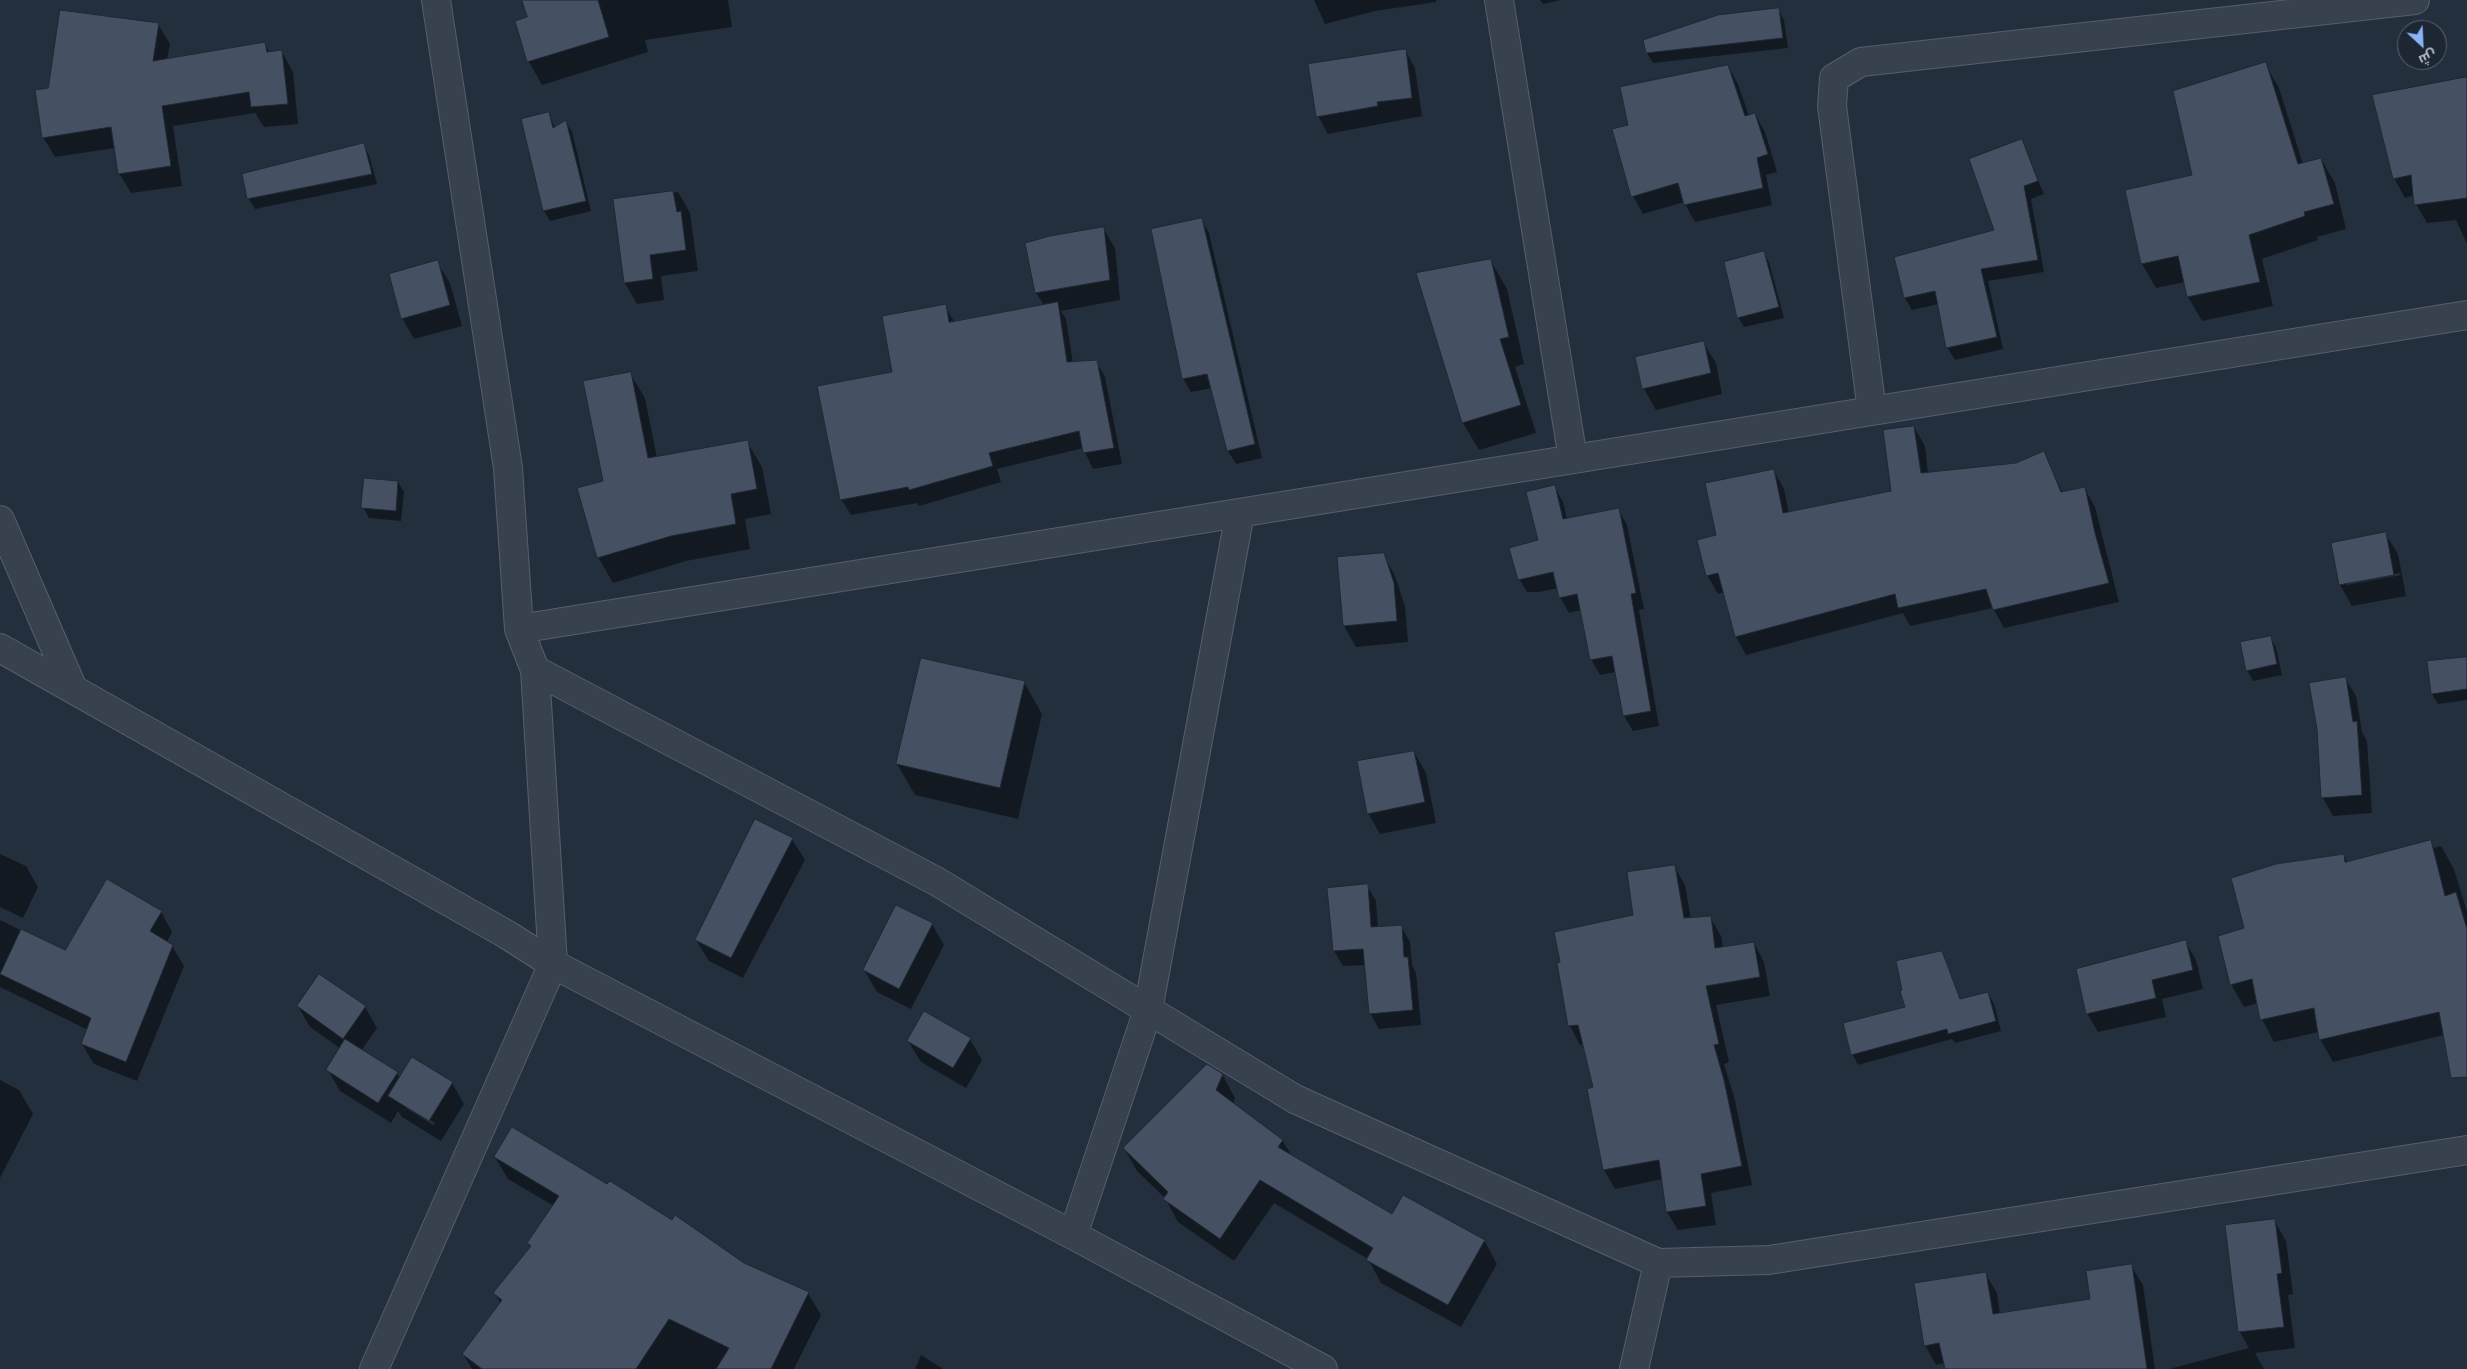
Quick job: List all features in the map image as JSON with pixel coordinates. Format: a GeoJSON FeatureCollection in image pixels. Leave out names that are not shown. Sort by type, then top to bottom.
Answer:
{"type":"FeatureCollection","features":[{"type":"Feature","properties":{"kind":"street"},"geometry":{"type":"LineString","coordinates":[[374,1369],[553,964],[535,670],[519,629],[508,468],[436,0]]}},
{"type":"Feature","properties":{"kind":"street"},"geometry":{"type":"LineString","coordinates":[[1499,0],[1573,459]]}},
{"type":"Feature","properties":{"kind":"street"},"geometry":{"type":"LineString","coordinates":[[1872,411],[1832,106],[1834,78],[1861,62],[2415,0]]}},
{"type":"Feature","properties":{"kind":"street"},"geometry":{"type":"LineString","coordinates":[[519,629],[2467,315]]}},
{"type":"Feature","properties":{"kind":"street"},"geometry":{"type":"LineString","coordinates":[[1073,1235],[1148,1010],[1240,513]]}},
{"type":"Feature","properties":{"kind":"street"},"geometry":{"type":"LineString","coordinates":[[0,520],[73,689]]}},
{"type":"Feature","properties":{"kind":"street"},"geometry":{"type":"LineString","coordinates":[[0,648],[506,934],[553,964],[1073,1235],[1323,1369]]}},
{"type":"Feature","properties":{"kind":"street"},"geometry":{"type":"LineString","coordinates":[[535,670],[936,881],[1295,1099],[1658,1263],[1769,1260],[2467,1150]]}},
{"type":"Feature","properties":{"kind":"street"},"geometry":{"type":"LineString","coordinates":[[1634,1369],[1658,1263]]}},
{"type":"Feature","properties":{"kind":"building"},"geometry":{"type":"Polygon","coordinates":[[[522,0],[598,0],[609,37],[527,62],[515,21],[527,17],[522,0]]]}},
{"type":"Feature","properties":{"kind":"building"},"geometry":{"type":"Polygon","coordinates":[[[1779,8],[1783,38],[1646,53],[1643,40],[1718,15],[1779,8]]]}},
{"type":"Feature","properties":{"kind":"building"},"geometry":{"type":"Polygon","coordinates":[[[60,10],[159,23],[153,61],[265,42],[267,52],[282,50],[288,104],[251,107],[249,92],[162,106],[171,166],[118,174],[111,127],[42,138],[35,90],[48,88],[60,10]]]}},
{"type":"Feature","properties":{"kind":"building"},"geometry":{"type":"Polygon","coordinates":[[[1406,49],[1412,98],[1377,102],[1378,106],[1316,117],[1308,64],[1406,49]]]}},
{"type":"Feature","properties":{"kind":"building"},"geometry":{"type":"Polygon","coordinates":[[[2266,62],[2298,164],[2321,158],[2334,204],[2304,212],[2305,216],[2249,235],[2260,282],[2187,297],[2178,256],[2141,264],[2125,190],[2192,175],[2173,91],[2266,62]]]}},
{"type":"Feature","properties":{"kind":"building"},"geometry":{"type":"Polygon","coordinates":[[[1728,65],[1745,116],[1755,113],[1768,154],[1757,158],[1763,188],[1684,205],[1678,183],[1631,197],[1612,129],[1628,125],[1620,87],[1728,65]]]}},
{"type":"Feature","properties":{"kind":"building"},"geometry":{"type":"Polygon","coordinates":[[[2467,77],[2467,198],[2414,205],[2411,175],[2393,179],[2372,95],[2467,77]]]}},
{"type":"Feature","properties":{"kind":"building"},"geometry":{"type":"Polygon","coordinates":[[[549,112],[553,128],[566,120],[586,201],[543,211],[521,119],[549,112]]]}},
{"type":"Feature","properties":{"kind":"building"},"geometry":{"type":"Polygon","coordinates":[[[2022,139],[2038,181],[2024,186],[2038,260],[1981,269],[1997,337],[1946,348],[1935,291],[1904,298],[1894,257],[1994,230],[1969,159],[2022,139]]]}},
{"type":"Feature","properties":{"kind":"building"},"geometry":{"type":"Polygon","coordinates":[[[364,143],[372,174],[247,199],[242,174],[364,143]]]}},
{"type":"Feature","properties":{"kind":"building"},"geometry":{"type":"Polygon","coordinates":[[[673,191],[677,212],[681,211],[686,250],[650,255],[653,279],[624,283],[613,199],[673,191]]]}},
{"type":"Feature","properties":{"kind":"building"},"geometry":{"type":"Polygon","coordinates":[[[1202,218],[1255,444],[1227,451],[1207,374],[1182,379],[1151,229],[1202,218]]]}},
{"type":"Feature","properties":{"kind":"building"},"geometry":{"type":"Polygon","coordinates":[[[1104,227],[1110,280],[1035,293],[1025,243],[1050,236],[1104,227]]]}},
{"type":"Feature","properties":{"kind":"building"},"geometry":{"type":"Polygon","coordinates":[[[1764,251],[1779,307],[1737,318],[1724,262],[1764,251]]]}},
{"type":"Feature","properties":{"kind":"building"},"geometry":{"type":"Polygon","coordinates":[[[1491,259],[1509,337],[1500,339],[1521,405],[1462,423],[1416,273],[1491,259]]]}},
{"type":"Feature","properties":{"kind":"building"},"geometry":{"type":"Polygon","coordinates":[[[438,260],[450,305],[401,319],[389,274],[438,260]]]}},
{"type":"Feature","properties":{"kind":"building"},"geometry":{"type":"Polygon","coordinates":[[[1058,302],[1067,362],[1097,360],[1114,448],[1083,453],[1079,431],[989,453],[993,466],[909,490],[908,487],[840,500],[817,386],[892,372],[882,316],[946,304],[949,322],[1058,302]]]}},
{"type":"Feature","properties":{"kind":"building"},"geometry":{"type":"Polygon","coordinates":[[[1704,341],[1711,373],[1642,389],[1635,357],[1704,341]]]}},
{"type":"Feature","properties":{"kind":"building"},"geometry":{"type":"Polygon","coordinates":[[[631,372],[648,458],[748,440],[757,489],[731,494],[736,524],[671,536],[597,558],[577,488],[603,481],[583,381],[631,372]]]}},
{"type":"Feature","properties":{"kind":"building"},"geometry":{"type":"Polygon","coordinates":[[[1914,426],[1921,473],[2016,463],[2044,451],[2061,492],[2085,487],[2109,583],[1993,610],[1986,589],[1898,608],[1895,594],[1735,637],[1718,573],[1706,576],[1697,540],[1716,535],[1705,483],[1774,469],[1783,513],[1891,491],[1883,430],[1914,426]]]}},
{"type":"Feature","properties":{"kind":"building"},"geometry":{"type":"Polygon","coordinates":[[[364,478],[398,481],[396,511],[361,508],[364,478]]]}},
{"type":"Feature","properties":{"kind":"building"},"geometry":{"type":"Polygon","coordinates":[[[1555,485],[1563,519],[1619,508],[1636,593],[1631,594],[1651,711],[1623,716],[1612,656],[1590,660],[1577,594],[1559,598],[1553,572],[1518,580],[1509,548],[1538,540],[1526,492],[1555,485]]]}},
{"type":"Feature","properties":{"kind":"building"},"geometry":{"type":"Polygon","coordinates":[[[2386,532],[2394,575],[2339,585],[2331,543],[2386,532]]]}},
{"type":"Feature","properties":{"kind":"building"},"geometry":{"type":"Polygon","coordinates":[[[1384,553],[1394,583],[1397,621],[1343,626],[1337,557],[1384,553]]]}},
{"type":"Feature","properties":{"kind":"building"},"geometry":{"type":"Polygon","coordinates":[[[2271,636],[2277,664],[2246,671],[2240,642],[2271,636]]]}},
{"type":"Feature","properties":{"kind":"building"},"geometry":{"type":"Polygon","coordinates":[[[2467,657],[2467,689],[2431,694],[2427,661],[2467,657]]]}},
{"type":"Feature","properties":{"kind":"building"},"geometry":{"type":"Polygon","coordinates":[[[921,658],[1025,681],[1000,788],[896,764],[921,658]]]}},
{"type":"Feature","properties":{"kind":"building"},"geometry":{"type":"Polygon","coordinates":[[[2346,677],[2353,722],[2357,721],[2362,795],[2321,798],[2317,729],[2309,683],[2346,677]]]}},
{"type":"Feature","properties":{"kind":"building"},"geometry":{"type":"Polygon","coordinates":[[[1414,751],[1425,802],[1367,814],[1357,761],[1414,751]]]}},
{"type":"Feature","properties":{"kind":"building"},"geometry":{"type":"Polygon","coordinates":[[[755,819],[793,838],[731,958],[695,940],[755,819]]]}},
{"type":"Feature","properties":{"kind":"building"},"geometry":{"type":"Polygon","coordinates":[[[2431,840],[2445,896],[2456,892],[2467,929],[2467,1077],[2451,1078],[2439,1012],[2319,1040],[2314,1008],[2260,1020],[2252,979],[2230,985],[2218,936],[2244,928],[2231,878],[2276,864],[2344,854],[2345,862],[2431,840]]]}},
{"type":"Feature","properties":{"kind":"building"},"geometry":{"type":"Polygon","coordinates":[[[1675,865],[1684,918],[1711,916],[1715,948],[1754,942],[1760,977],[1706,986],[1719,1044],[1714,1045],[1724,1080],[1742,1166],[1701,1174],[1706,1206],[1666,1212],[1659,1160],[1603,1170],[1587,1089],[1593,1087],[1578,1025],[1568,1026],[1557,963],[1560,962],[1554,932],[1633,915],[1627,872],[1675,865]]]}},
{"type":"Feature","properties":{"kind":"building"},"geometry":{"type":"Polygon","coordinates":[[[107,879],[162,911],[150,931],[173,945],[126,1062],[81,1044],[91,1018],[0,974],[21,929],[65,950],[107,879]]]}},
{"type":"Feature","properties":{"kind":"building"},"geometry":{"type":"Polygon","coordinates":[[[1368,884],[1371,927],[1402,925],[1404,957],[1408,957],[1413,1010],[1369,1014],[1363,949],[1333,951],[1327,888],[1368,884]]]}},
{"type":"Feature","properties":{"kind":"building"},"geometry":{"type":"Polygon","coordinates":[[[896,905],[933,923],[899,989],[863,970],[896,905]]]}},
{"type":"Feature","properties":{"kind":"building"},"geometry":{"type":"Polygon","coordinates":[[[2186,940],[2193,970],[2152,980],[2156,998],[2086,1014],[2076,969],[2186,940]]]}},
{"type":"Feature","properties":{"kind":"building"},"geometry":{"type":"Polygon","coordinates":[[[1942,951],[1960,999],[1988,992],[1996,1021],[1948,1034],[1947,1029],[1851,1055],[1843,1023],[1905,1007],[1900,991],[1902,990],[1896,961],[1942,951]]]}},
{"type":"Feature","properties":{"kind":"building"},"geometry":{"type":"Polygon","coordinates":[[[319,974],[366,1006],[343,1039],[297,1006],[319,974]]]}},
{"type":"Feature","properties":{"kind":"building"},"geometry":{"type":"Polygon","coordinates":[[[924,1011],[971,1038],[953,1068],[907,1041],[924,1011]]]}},
{"type":"Feature","properties":{"kind":"building"},"geometry":{"type":"Polygon","coordinates":[[[345,1039],[398,1072],[378,1103],[326,1070],[345,1039]]]}},
{"type":"Feature","properties":{"kind":"building"},"geometry":{"type":"Polygon","coordinates":[[[412,1057],[453,1082],[429,1121],[388,1096],[412,1057]]]}},
{"type":"Feature","properties":{"kind":"building"},"geometry":{"type":"Polygon","coordinates":[[[1207,1064],[1223,1074],[1216,1090],[1283,1140],[1278,1147],[1392,1214],[1403,1195],[1485,1240],[1448,1305],[1366,1260],[1373,1248],[1260,1180],[1220,1239],[1163,1199],[1168,1192],[1123,1148],[1207,1064]]]}},
{"type":"Feature","properties":{"kind":"building"},"geometry":{"type":"Polygon","coordinates":[[[512,1127],[607,1184],[610,1181],[672,1220],[675,1215],[744,1263],[809,1292],[771,1369],[716,1369],[729,1348],[669,1319],[636,1369],[482,1369],[462,1354],[502,1300],[493,1293],[531,1246],[527,1243],[559,1196],[494,1157],[512,1127]]]}},
{"type":"Feature","properties":{"kind":"building"},"geometry":{"type":"Polygon","coordinates":[[[2275,1219],[2282,1273],[2277,1274],[2284,1327],[2238,1332],[2225,1225],[2275,1219]]]}},
{"type":"Feature","properties":{"kind":"building"},"geometry":{"type":"Polygon","coordinates":[[[2132,1264],[2147,1369],[1945,1369],[1939,1343],[1924,1346],[1914,1283],[1986,1272],[1993,1314],[2090,1299],[2086,1271],[2132,1264]]]}}]}
